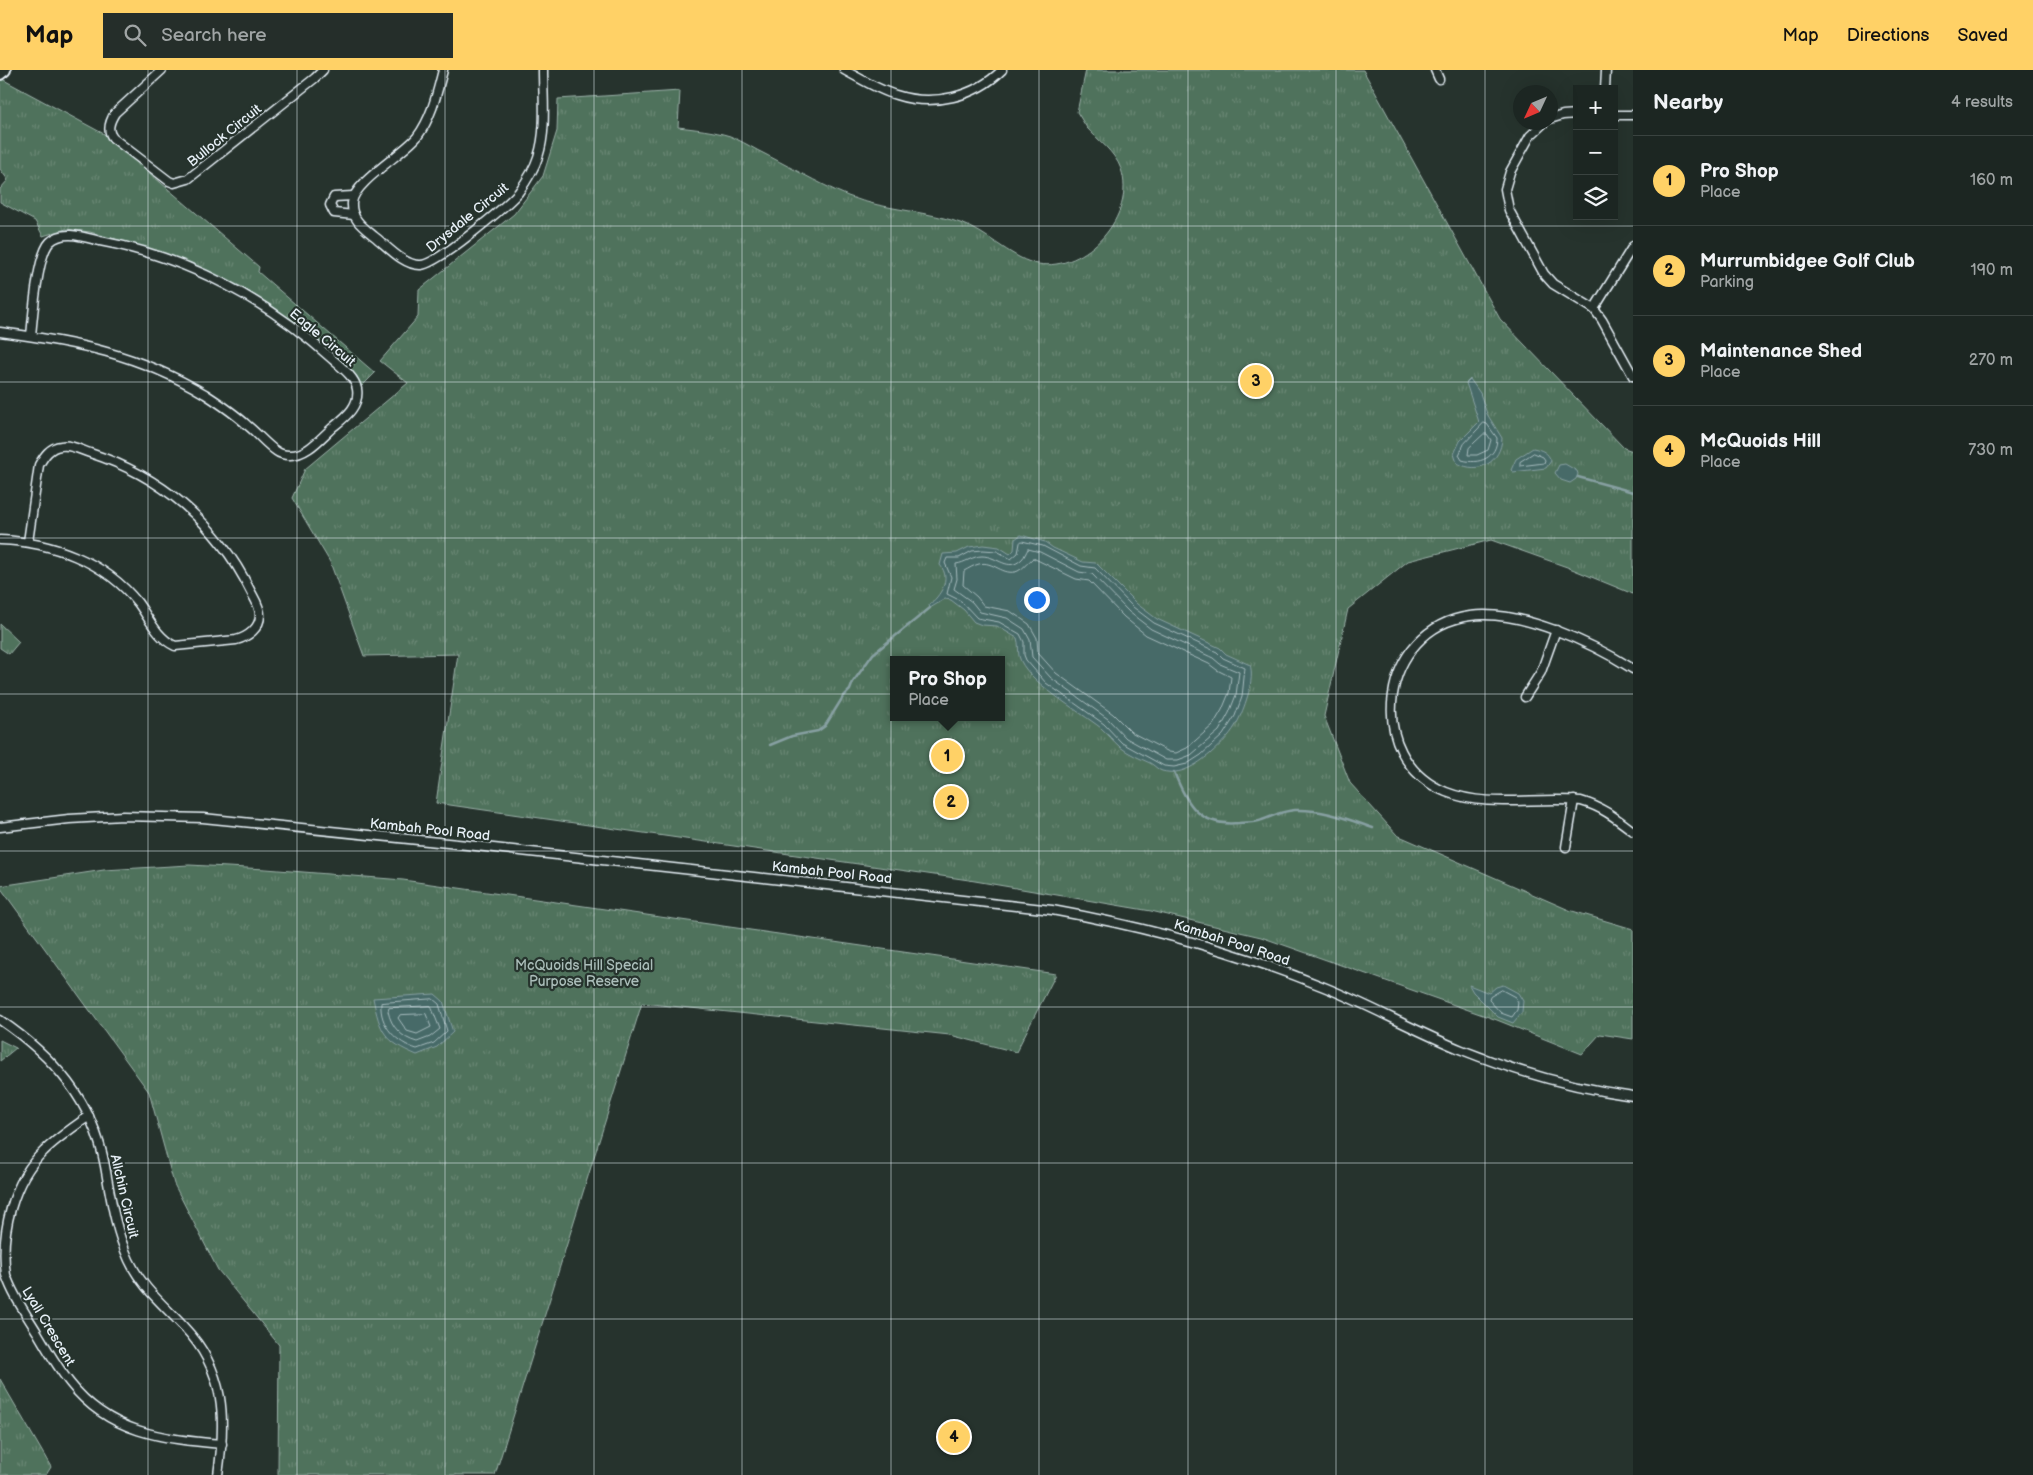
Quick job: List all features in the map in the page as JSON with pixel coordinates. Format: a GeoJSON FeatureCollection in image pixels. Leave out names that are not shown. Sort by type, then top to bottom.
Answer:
{"type":"FeatureCollection","features":[{"type":"Feature","properties":{"kind":"street"},"geometry":{"type":"LineString","coordinates":[[0,74],[5,70]]}},
{"type":"Feature","properties":{"kind":"street","name":"Bullock Circuit"},"geometry":{"type":"LineString","coordinates":[[162,70],[115,113],[110,122],[109,131],[113,138],[174,183],[183,182],[188,179],[323,70]]}},
{"type":"Feature","properties":{"kind":"street"},"geometry":{"type":"LineString","coordinates":[[353,196],[334,197],[330,206],[334,213],[354,215],[353,196],[362,185],[406,149],[418,136],[431,113],[443,70]]}},
{"type":"Feature","properties":{"kind":"street","name":"Drysdale Circuit"},"geometry":{"type":"LineString","coordinates":[[354,215],[362,226],[408,262],[424,265],[437,259],[503,207],[516,195],[531,173],[542,141],[544,70]]}},
{"type":"Feature","properties":{"kind":"street"},"geometry":{"type":"LineString","coordinates":[[844,70],[895,95],[930,101],[956,97],[969,92],[993,80],[1002,70]]}},
{"type":"Feature","properties":{"kind":"street"},"geometry":{"type":"LineString","coordinates":[[1435,70],[1439,80]]}},
{"type":"Feature","properties":{"kind":"street"},"geometry":{"type":"LineString","coordinates":[[1605,85],[1606,70]]}},
{"type":"Feature","properties":{"kind":"street"},"geometry":{"type":"LineString","coordinates":[[1558,117],[1573,114]]}},
{"type":"Feature","properties":{"kind":"street"},"geometry":{"type":"LineString","coordinates":[[1618,115],[1633,115]]}},
{"type":"Feature","properties":{"kind":"street"},"geometry":{"type":"LineString","coordinates":[[1536,130],[1522,147],[1508,178],[1506,200],[1509,210],[1544,274],[1554,284],[1594,309],[1633,376]]}},
{"type":"Feature","properties":{"kind":"street","name":"Eagle Circuit"},"geometry":{"type":"LineString","coordinates":[[0,332],[92,347],[126,357],[159,370],[220,404],[247,424],[275,450],[286,455],[295,455],[308,449],[348,414],[357,398],[355,382],[336,362],[291,325],[242,293],[189,267],[151,254],[68,234],[54,239],[44,250],[30,336]]}},
{"type":"Feature","properties":{"kind":"street"},"geometry":{"type":"LineString","coordinates":[[1594,309],[1633,246]]}},
{"type":"Feature","properties":{"kind":"street"},"geometry":{"type":"LineString","coordinates":[[0,540],[28,542],[53,548],[77,557],[99,569],[128,592],[152,622],[160,636],[166,642],[175,646],[236,640],[243,638],[253,631],[258,624],[260,617],[259,606],[243,575],[206,526],[183,504],[158,485],[131,469],[102,456],[68,446],[54,448],[44,455],[39,465],[28,542]]}},
{"type":"Feature","properties":{"kind":"street"},"geometry":{"type":"LineString","coordinates":[[1633,669],[1603,651],[1556,630],[1526,622],[1479,615],[1460,618],[1424,636],[1405,659],[1397,676],[1392,694],[1392,715],[1397,742],[1410,764],[1427,781],[1446,792],[1467,799],[1574,800],[1596,805],[1610,812],[1633,831]]}},
{"type":"Feature","properties":{"kind":"street"},"geometry":{"type":"LineString","coordinates":[[1525,697],[1541,672],[1556,630]]}},
{"type":"Feature","properties":{"kind":"street"},"geometry":{"type":"LineString","coordinates":[[1566,847],[1574,800]]}},
{"type":"Feature","properties":{"kind":"street","name":"Kambah Pool Road"},"geometry":{"type":"LineString","coordinates":[[0,827],[69,818],[114,816],[203,818],[487,847],[1052,910],[1146,929],[1244,957],[1326,988],[1482,1058],[1551,1080],[1633,1096]]}},
{"type":"Feature","properties":{"kind":"street","name":"Allchin Circuit"},"geometry":{"type":"LineString","coordinates":[[0,1020],[24,1036],[51,1060],[74,1090],[89,1116],[98,1139],[105,1164],[116,1228],[130,1262],[150,1293],[197,1341],[212,1368],[222,1408],[222,1444],[218,1475]]}},
{"type":"Feature","properties":{"kind":"street","name":"Lyall Crescent"},"geometry":{"type":"LineString","coordinates":[[89,1116],[45,1150],[30,1165],[14,1191],[4,1229],[2,1248],[4,1266],[12,1291],[70,1383],[85,1400],[103,1414],[123,1425],[156,1437],[222,1444]]}},
{"type":"Feature","properties":{"kind":"green space"},"geometry":{"type":"Polygon","coordinates":[[[1086,70],[1363,70],[1500,319],[1624,448],[1633,451],[1633,594],[1567,567],[1491,540],[1408,561],[1348,609],[1324,716],[1350,783],[1397,835],[1569,910],[1633,929],[1633,1039],[1600,1034],[1582,1054],[1497,1020],[1261,937],[1151,911],[969,880],[436,803],[458,654],[364,656],[330,562],[292,498],[305,469],[408,383],[380,361],[418,317],[419,290],[514,214],[543,176],[557,131],[558,99],[680,91],[678,127],[711,131],[730,136],[825,185],[862,201],[937,216],[966,225],[1020,258],[1038,264],[1056,264],[1073,259],[1090,250],[1104,237],[1122,204],[1124,187],[1121,169],[1111,152],[1087,128],[1077,112],[1086,70]]]}},
{"type":"Feature","properties":{"kind":"green space"},"geometry":{"type":"Polygon","coordinates":[[[0,78],[104,134],[259,267],[258,272],[375,373],[362,386],[312,336],[242,287],[164,253],[90,232],[66,229],[43,236],[35,221],[0,202],[0,189],[8,180],[0,169],[0,78]]]}},
{"type":"Feature","properties":{"kind":"green space"},"geometry":{"type":"Polygon","coordinates":[[[0,624],[19,642],[9,654],[0,648],[0,624]]]}},
{"type":"Feature","properties":{"kind":"green space","name":"McQuoids Hill Special Purpose Reserve"},"geometry":{"type":"Polygon","coordinates":[[[189,865],[403,880],[1056,974],[1016,1052],[950,1035],[642,1003],[495,1475],[278,1475],[279,1345],[218,1270],[174,1184],[149,1092],[0,887],[104,870],[189,865]]]}},
{"type":"Feature","properties":{"kind":"green space"},"geometry":{"type":"Polygon","coordinates":[[[0,1040],[16,1048],[0,1061],[0,1040]]]}},
{"type":"Feature","properties":{"kind":"green space"},"geometry":{"type":"Polygon","coordinates":[[[0,1379],[51,1467],[46,1475],[0,1475],[0,1379]]]}},
{"type":"Feature","properties":{"kind":"water"},"geometry":{"type":"Polygon","coordinates":[[[1470,379],[1480,393],[1487,414],[1502,438],[1498,454],[1493,460],[1481,467],[1473,468],[1457,463],[1454,454],[1460,441],[1479,422],[1466,383],[1470,379]]]}},
{"type":"Feature","properties":{"kind":"water"},"geometry":{"type":"Polygon","coordinates":[[[1533,448],[1548,455],[1551,461],[1546,468],[1513,472],[1511,470],[1516,459],[1533,448]]]}},
{"type":"Feature","properties":{"kind":"water"},"geometry":{"type":"Polygon","coordinates":[[[1565,464],[1577,471],[1578,474],[1576,479],[1570,483],[1561,480],[1555,473],[1559,465],[1565,464]]]}},
{"type":"Feature","properties":{"kind":"water"},"geometry":{"type":"Polygon","coordinates":[[[1021,535],[1045,542],[1053,548],[1083,562],[1096,563],[1137,604],[1157,619],[1220,648],[1226,654],[1250,665],[1250,685],[1239,719],[1230,734],[1210,754],[1194,766],[1182,771],[1169,772],[1160,770],[1117,745],[1101,728],[1042,686],[1023,666],[1019,656],[1017,638],[997,626],[982,625],[974,622],[964,610],[951,600],[945,599],[930,608],[929,605],[937,597],[945,581],[940,565],[943,554],[957,553],[969,547],[983,545],[999,547],[1010,554],[1014,550],[1015,539],[1021,535]]]}},
{"type":"Feature","properties":{"kind":"water"},"geometry":{"type":"Polygon","coordinates":[[[1469,985],[1489,993],[1496,987],[1503,985],[1518,993],[1523,1001],[1522,1012],[1513,1023],[1498,1017],[1473,992],[1469,985]]]}},
{"type":"Feature","properties":{"kind":"water"},"geometry":{"type":"Polygon","coordinates":[[[435,994],[443,1001],[453,1032],[437,1047],[417,1055],[390,1040],[381,1027],[373,998],[435,994]]]}},
{"type":"Feature","properties":{"kind":"waterway"},"geometry":{"type":"LineString","coordinates":[[1578,477],[1633,492]]}},
{"type":"Feature","properties":{"kind":"waterway"},"geometry":{"type":"LineString","coordinates":[[770,745],[792,736],[818,731],[825,726],[873,654],[930,608]]}},
{"type":"Feature","properties":{"kind":"waterway"},"geometry":{"type":"LineString","coordinates":[[1174,772],[1190,804],[1205,817],[1214,821],[1226,823],[1254,822],[1285,811],[1305,810],[1335,815],[1373,828]]}},
{"type":"Feature","properties":{"kind":"place","name":"Maintenance Shed"},"geometry":{"type":"Point","coordinates":[1256,381]}},
{"type":"Feature","properties":{"kind":"place","name":"Pro Shop"},"geometry":{"type":"Point","coordinates":[947,756]}},
{"type":"Feature","properties":{"kind":"place","name":"Murrumbidgee Golf Club"},"geometry":{"type":"Point","coordinates":[951,802]}},
{"type":"Feature","properties":{"kind":"place","name":"McQuoids Hill"},"geometry":{"type":"Point","coordinates":[954,1437]}}]}
